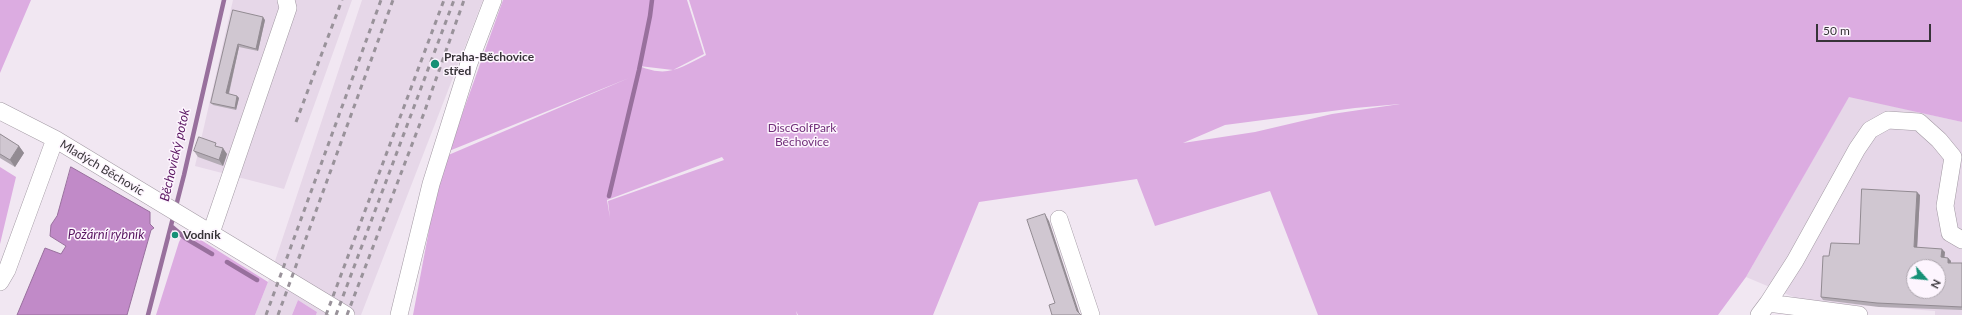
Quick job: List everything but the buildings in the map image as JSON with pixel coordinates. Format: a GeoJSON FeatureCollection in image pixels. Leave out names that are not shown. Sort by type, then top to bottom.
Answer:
{"type":"FeatureCollection","features":[{"type":"Feature","properties":{"kind":"street"},"geometry":{"type":"LineString","coordinates":[[211,233],[288,8],[286,0]]}},
{"type":"Feature","properties":{"kind":"street"},"geometry":{"type":"LineString","coordinates":[[399,315],[431,184],[469,63],[493,0]]}},
{"type":"Feature","properties":{"kind":"street","name":"Mladých Běchovic"},"geometry":{"type":"LineString","coordinates":[[0,111],[55,139],[346,315]]}},
{"type":"Feature","properties":{"kind":"street"},"geometry":{"type":"LineString","coordinates":[[1859,315],[1764,309],[1795,261],[1870,130],[1888,120],[1919,122],[1939,140],[1953,157],[1946,206],[1950,233],[1962,240]]}},
{"type":"Feature","properties":{"kind":"street"},"geometry":{"type":"LineString","coordinates":[[0,282],[7,270],[55,139]]}},
{"type":"Feature","properties":{"kind":"street"},"geometry":{"type":"LineString","coordinates":[[1059,219],[1091,315]]}},
{"type":"Feature","properties":{"kind":"shaded area"},"geometry":{"type":"Polygon","coordinates":[[[233,0],[352,0],[284,189],[195,166],[233,0]]]}},
{"type":"Feature","properties":{"kind":"shaded area"},"geometry":{"type":"Polygon","coordinates":[[[362,0],[483,0],[361,315],[316,315],[317,312],[298,300],[292,315],[255,315],[268,282],[362,0]]]}},
{"type":"Feature","properties":{"kind":"shaded area"},"geometry":{"type":"Polygon","coordinates":[[[1849,96],[1962,122],[1962,315],[1935,315],[1935,311],[1803,301],[1746,277],[1849,96]]]}},
{"type":"Feature","properties":{"kind":"green space"},"geometry":{"type":"Polygon","coordinates":[[[0,0],[31,0],[0,73],[0,0]]]}},
{"type":"Feature","properties":{"kind":"green space","name":"DiscGolfPark Běchovice"},"geometry":{"type":"Polygon","coordinates":[[[503,0],[687,0],[704,54],[673,70],[706,55],[689,0],[1962,0],[1962,122],[1849,97],[1746,277],[1718,315],[1318,315],[1270,191],[1155,226],[1137,179],[979,202],[933,315],[798,315],[796,311],[797,315],[413,315],[429,230],[426,230],[446,156],[629,78],[449,151],[503,0]],[[639,66],[649,70],[673,70],[639,66]],[[1400,104],[1355,108],[1225,125],[1183,143],[1255,132],[1332,114],[1400,104]],[[722,157],[607,200],[610,218],[608,201],[724,160],[722,157]]]}},
{"type":"Feature","properties":{"kind":"green space"},"geometry":{"type":"Polygon","coordinates":[[[0,167],[16,177],[0,244],[0,167]]]}},
{"type":"Feature","properties":{"kind":"green space"},"geometry":{"type":"Polygon","coordinates":[[[185,230],[268,282],[255,315],[156,315],[179,242],[185,230]]]}},
{"type":"Feature","properties":{"kind":"green space"},"geometry":{"type":"Polygon","coordinates":[[[298,300],[317,312],[316,315],[292,315],[298,300]]]}},
{"type":"Feature","properties":{"kind":"water","name":"Požární rybník"},"geometry":{"type":"Polygon","coordinates":[[[71,167],[150,212],[150,224],[154,228],[151,230],[127,315],[17,315],[45,248],[61,254],[66,246],[50,236],[51,225],[57,216],[71,167]]]}},
{"type":"Feature","properties":{"kind":"waterway","name":"Běchovický potok"},"geometry":{"type":"LineString","coordinates":[[148,315],[184,175],[224,0]]}},
{"type":"Feature","properties":{"kind":"waterway"},"geometry":{"type":"LineString","coordinates":[[609,196],[639,70],[652,0]]}},
{"type":"Feature","properties":{"kind":"waterway"},"geometry":{"type":"LineString","coordinates":[[171,226],[185,238],[212,254]]}},
{"type":"Feature","properties":{"kind":"waterway"},"geometry":{"type":"LineString","coordinates":[[227,262],[257,280]]}},
{"type":"Feature","properties":{"kind":"railway"},"geometry":{"type":"LineString","coordinates":[[296,122],[342,0]]}},
{"type":"Feature","properties":{"kind":"railway"},"geometry":{"type":"LineString","coordinates":[[266,315],[381,0]]}},
{"type":"Feature","properties":{"kind":"railway"},"geometry":{"type":"LineString","coordinates":[[278,315],[393,0]]}},
{"type":"Feature","properties":{"kind":"railway"},"geometry":{"type":"LineString","coordinates":[[326,315],[444,0]]}},
{"type":"Feature","properties":{"kind":"railway"},"geometry":{"type":"LineString","coordinates":[[336,315],[454,0]]}},
{"type":"Feature","properties":{"kind":"railway"},"geometry":{"type":"LineString","coordinates":[[347,315],[424,113],[464,0]]}},
{"type":"Feature","properties":{"kind":"place","name":"Praha-Běchovice střed"},"geometry":{"type":"Point","coordinates":[435,64]}},
{"type":"Feature","properties":{"kind":"place","name":"Vodník"},"geometry":{"type":"Point","coordinates":[175,235]}}]}
